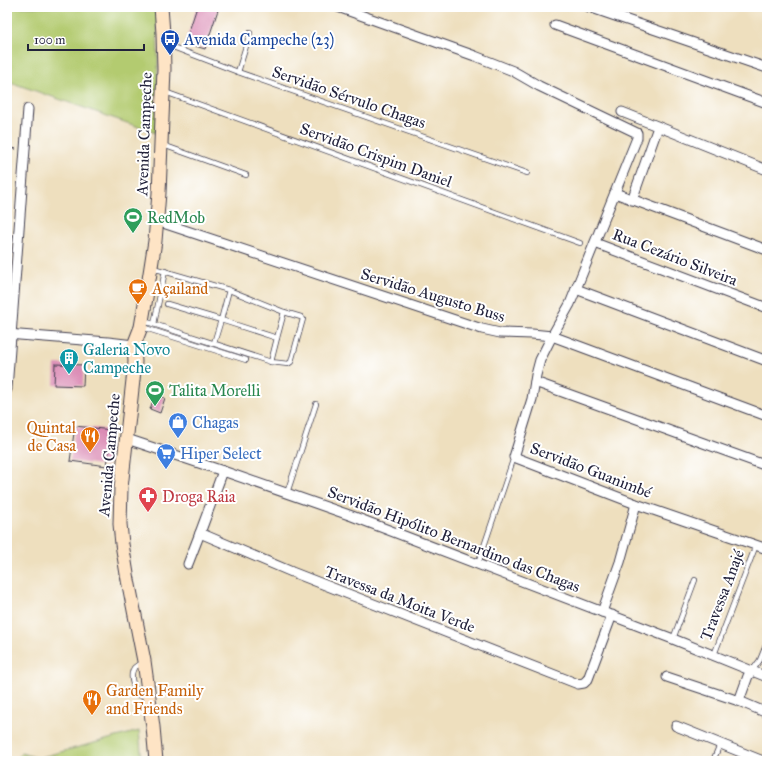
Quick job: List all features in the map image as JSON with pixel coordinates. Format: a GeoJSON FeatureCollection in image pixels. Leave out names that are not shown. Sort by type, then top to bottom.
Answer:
{"type":"FeatureCollection","features":[{"type":"Feature","properties":{"kind":"main road","name":"Avenida Campeche"},"geometry":{"type":"LineString","coordinates":[[156,761],[144,661],[128,580],[120,524],[121,488],[135,362],[134,345],[146,324],[148,286],[157,221],[162,144],[164,43],[161,7]]}},
{"type":"Feature","properties":{"kind":"street","name":"Servidão Guanimbé"},"geometry":{"type":"LineString","coordinates":[[338,7],[514,70],[539,86],[637,133],[637,138],[576,289],[563,318],[540,360],[532,399],[514,457],[636,504],[767,549]]}},
{"type":"Feature","properties":{"kind":"street"},"geometry":{"type":"LineString","coordinates":[[589,7],[767,68]]}},
{"type":"Feature","properties":{"kind":"street"},"geometry":{"type":"LineString","coordinates":[[555,25],[767,103]]}},
{"type":"Feature","properties":{"kind":"street"},"geometry":{"type":"LineString","coordinates":[[7,389],[9,334],[28,109]]}},
{"type":"Feature","properties":{"kind":"street"},"geometry":{"type":"LineString","coordinates":[[622,112],[767,170]]}},
{"type":"Feature","properties":{"kind":"street"},"geometry":{"type":"LineString","coordinates":[[632,200],[658,127]]}},
{"type":"Feature","properties":{"kind":"street"},"geometry":{"type":"LineString","coordinates":[[615,193],[767,250]]}},
{"type":"Feature","properties":{"kind":"street","name":"Servidão Augusto Buss"},"geometry":{"type":"LineString","coordinates":[[157,221],[482,329],[500,333],[552,336],[767,416]]}},
{"type":"Feature","properties":{"kind":"street","name":"Rua Cezário Silveira"},"geometry":{"type":"LineString","coordinates":[[595,243],[767,308]]}},
{"type":"Feature","properties":{"kind":"street"},"geometry":{"type":"LineString","coordinates":[[576,289],[767,361]]}},
{"type":"Feature","properties":{"kind":"street"},"geometry":{"type":"LineString","coordinates":[[9,334],[134,345]]}},
{"type":"Feature","properties":{"kind":"street"},"geometry":{"type":"LineString","coordinates":[[535,382],[767,466]]}},
{"type":"Feature","properties":{"kind":"street","name":"Servidão Hipólito Bernardino das Chagas"},"geometry":{"type":"LineString","coordinates":[[127,439],[352,516],[673,639],[767,677]]}},
{"type":"Feature","properties":{"kind":"street"},"geometry":{"type":"LineString","coordinates":[[188,564],[223,471]]}},
{"type":"Feature","properties":{"kind":"street"},"geometry":{"type":"LineString","coordinates":[[602,612],[620,562],[636,504]]}},
{"type":"Feature","properties":{"kind":"street","name":"Travessa da Moita Verde"},"geometry":{"type":"LineString","coordinates":[[200,533],[292,572],[578,684],[584,683],[588,679],[612,616]]}},
{"type":"Feature","properties":{"kind":"street"},"geometry":{"type":"LineString","coordinates":[[739,701],[748,676],[752,671]]}},
{"type":"Feature","properties":{"kind":"street"},"geometry":{"type":"LineString","coordinates":[[667,677],[739,701],[767,713]]}},
{"type":"Feature","properties":{"kind":"street"},"geometry":{"type":"LineString","coordinates":[[676,726],[763,761]]}},
{"type":"Feature","properties":{"kind":"lane"},"geometry":{"type":"LineString","coordinates":[[238,72],[250,33]]}},
{"type":"Feature","properties":{"kind":"lane","name":"Servidão Sérvulo Chagas"},"geometry":{"type":"LineString","coordinates":[[164,43],[238,72],[527,173]]}},
{"type":"Feature","properties":{"kind":"lane","name":"Servidão Crispim Daniel"},"geometry":{"type":"LineString","coordinates":[[163,92],[580,243]]}},
{"type":"Feature","properties":{"kind":"lane"},"geometry":{"type":"LineString","coordinates":[[162,144],[246,175]]}},
{"type":"Feature","properties":{"kind":"lane"},"geometry":{"type":"LineString","coordinates":[[146,324],[271,362],[288,364],[292,362],[303,319],[229,290],[151,268]]}},
{"type":"Feature","properties":{"kind":"lane"},"geometry":{"type":"LineString","coordinates":[[146,324],[161,290],[165,271]]}},
{"type":"Feature","properties":{"kind":"lane"},"geometry":{"type":"LineString","coordinates":[[148,286],[161,290]]}},
{"type":"Feature","properties":{"kind":"lane"},"geometry":{"type":"LineString","coordinates":[[214,344],[229,290]]}},
{"type":"Feature","properties":{"kind":"lane"},"geometry":{"type":"LineString","coordinates":[[167,304],[277,338]]}},
{"type":"Feature","properties":{"kind":"lane"},"geometry":{"type":"LineString","coordinates":[[271,362],[284,312]]}},
{"type":"Feature","properties":{"kind":"lane"},"geometry":{"type":"LineString","coordinates":[[146,324],[246,360]]}},
{"type":"Feature","properties":{"kind":"lane"},"geometry":{"type":"LineString","coordinates":[[287,493],[316,404]]}},
{"type":"Feature","properties":{"kind":"lane"},"geometry":{"type":"LineString","coordinates":[[478,564],[514,457]]}},
{"type":"Feature","properties":{"kind":"lane","name":"Travessa Anajé"},"geometry":{"type":"LineString","coordinates":[[714,656],[756,545]]}},
{"type":"Feature","properties":{"kind":"lane"},"geometry":{"type":"LineString","coordinates":[[673,639],[695,580]]}},
{"type":"Feature","properties":{"kind":"lane"},"geometry":{"type":"LineString","coordinates":[[752,671],[760,660],[767,643]]}},
{"type":"Feature","properties":{"kind":"lane"},"geometry":{"type":"LineString","coordinates":[[713,761],[720,744]]}},
{"type":"Feature","properties":{"kind":"green space"},"geometry":{"type":"Polygon","coordinates":[[[7,7],[157,7],[158,61],[156,133],[7,81],[7,7]]]}},
{"type":"Feature","properties":{"kind":"green space"},"geometry":{"type":"Polygon","coordinates":[[[139,731],[142,761],[17,761],[21,753],[38,758],[139,731]]]}},
{"type":"Feature","properties":{"kind":"building"},"geometry":{"type":"Polygon","coordinates":[[[197,7],[219,7],[205,49],[185,43],[197,7]]]}},
{"type":"Feature","properties":{"kind":"building","name":"Galeria Novo Campeche"},"geometry":{"type":"Polygon","coordinates":[[[55,364],[84,365],[83,386],[54,385],[55,364]]]}},
{"type":"Feature","properties":{"kind":"building"},"geometry":{"type":"Polygon","coordinates":[[[155,395],[165,398],[160,413],[150,409],[155,395]]]}},
{"type":"Feature","properties":{"kind":"building","name":"Quintal de Casa"},"geometry":{"type":"Polygon","coordinates":[[[75,426],[112,430],[107,466],[70,461],[75,426]]]}},
{"type":"Feature","properties":{"kind":"place","name":"Avenida Campeche (23)"},"geometry":{"type":"Point","coordinates":[170,56]}},
{"type":"Feature","properties":{"kind":"place","name":"RedMob"},"geometry":{"type":"Point","coordinates":[133,234]}},
{"type":"Feature","properties":{"kind":"place","name":"Açailand"},"geometry":{"type":"Point","coordinates":[138,305]}},
{"type":"Feature","properties":{"kind":"place","name":"Galeria Novo Campeche"},"geometry":{"type":"Point","coordinates":[69,375]}},
{"type":"Feature","properties":{"kind":"place","name":"Talita Morelli"},"geometry":{"type":"Point","coordinates":[155,407]}},
{"type":"Feature","properties":{"kind":"place","name":"Chagas"},"geometry":{"type":"Point","coordinates":[178,439]}},
{"type":"Feature","properties":{"kind":"place","name":"Quintal de Casa"},"geometry":{"type":"Point","coordinates":[90,453]}},
{"type":"Feature","properties":{"kind":"place","name":"Hiper Select"},"geometry":{"type":"Point","coordinates":[166,470]}},
{"type":"Feature","properties":{"kind":"place","name":"Droga Raia"},"geometry":{"type":"Point","coordinates":[148,513]}},
{"type":"Feature","properties":{"kind":"place","name":"Garden Family and Friends"},"geometry":{"type":"Point","coordinates":[92,716]}}]}
